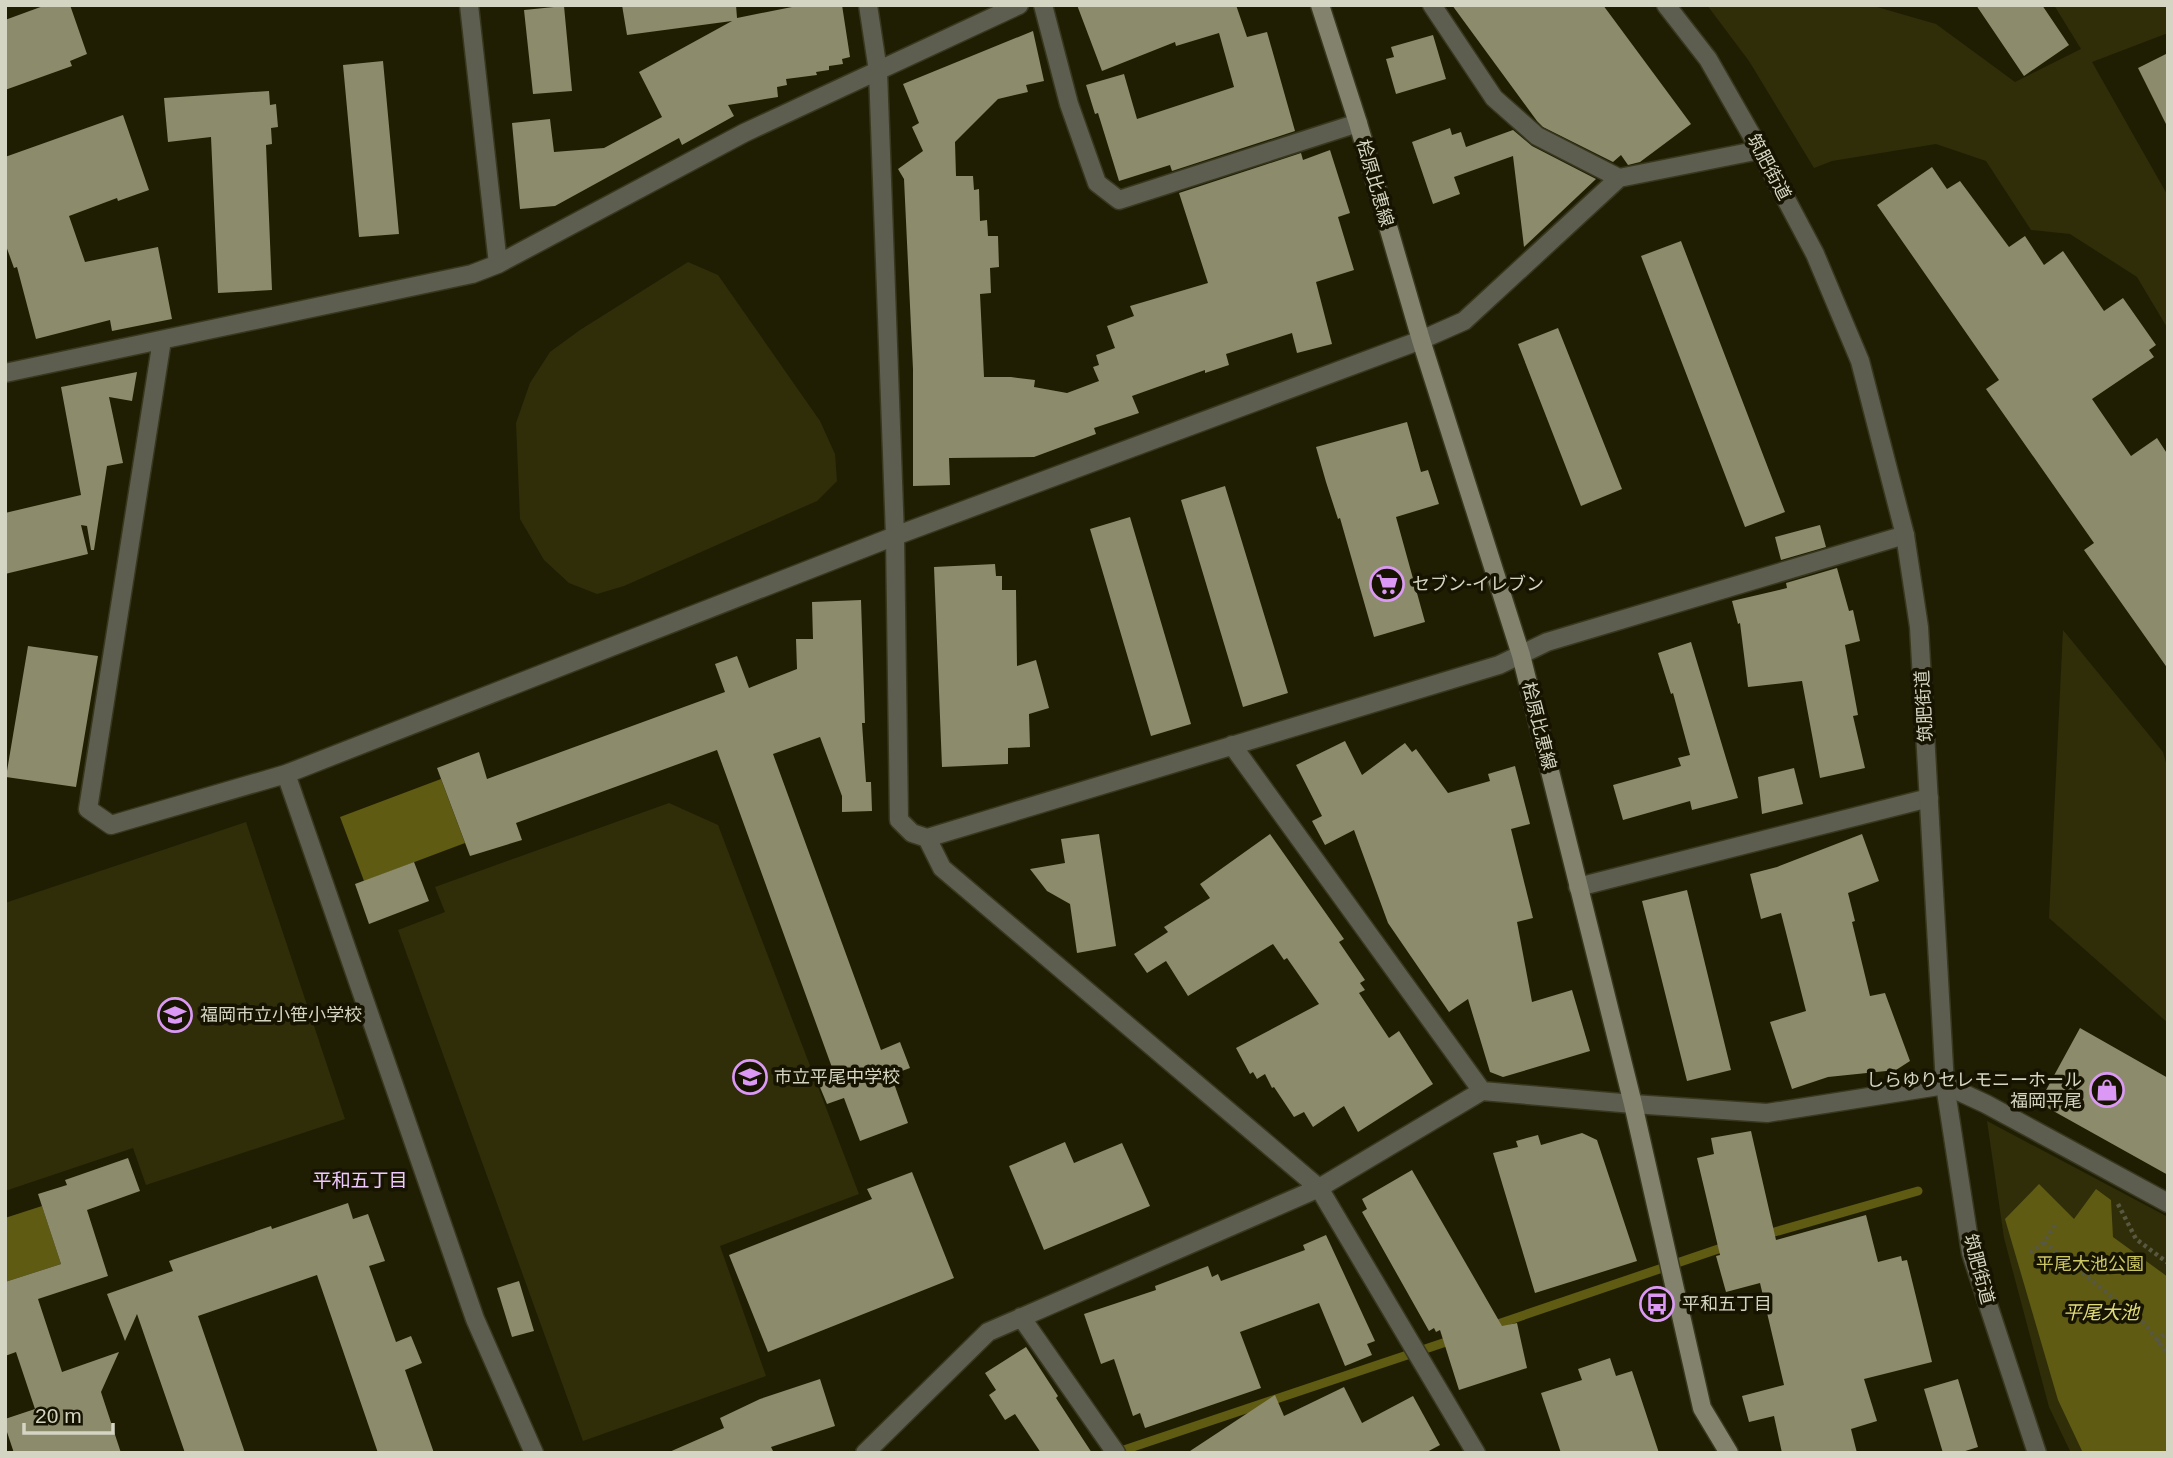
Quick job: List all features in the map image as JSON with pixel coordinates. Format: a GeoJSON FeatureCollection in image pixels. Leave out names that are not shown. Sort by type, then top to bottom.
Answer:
{"type":"FeatureCollection","features":[{"type":"Feature","properties":{"kind":"main road","name":"桧原比恵線"},"geometry":{"type":"LineString","coordinates":[[1320,5],[1421,340],[1521,654],[1633,1104],[1703,1408],[1729,1453]]}},
{"type":"Feature","properties":{"kind":"street"},"geometry":{"type":"LineString","coordinates":[[469,5],[498,264]]}},
{"type":"Feature","properties":{"kind":"street"},"geometry":{"type":"LineString","coordinates":[[868,5],[878,71],[895,536],[899,820],[912,833],[927,838],[1499,664],[1547,642],[1905,535]]}},
{"type":"Feature","properties":{"kind":"street"},"geometry":{"type":"LineString","coordinates":[[5,373],[472,274],[498,264],[744,133],[1020,5]]}},
{"type":"Feature","properties":{"kind":"street"},"geometry":{"type":"LineString","coordinates":[[1043,5],[1069,104],[1097,183],[1119,200],[1357,123]]}},
{"type":"Feature","properties":{"kind":"street"},"geometry":{"type":"LineString","coordinates":[[1432,5],[1494,98],[1537,136],[1619,178]]}},
{"type":"Feature","properties":{"kind":"street","name":"筑肥街道"},"geometry":{"type":"LineString","coordinates":[[1666,5],[1708,59],[1815,254],[1860,361],[1905,535],[1919,627],[1945,1085],[1971,1253],[2036,1453]]}},
{"type":"Feature","properties":{"kind":"street"},"geometry":{"type":"LineString","coordinates":[[162,340],[88,809],[111,825],[286,774],[895,536],[1421,340],[1464,321],[1619,178],[1760,150]]}},
{"type":"Feature","properties":{"kind":"street"},"geometry":{"type":"LineString","coordinates":[[1232,744],[1482,1091]]}},
{"type":"Feature","properties":{"kind":"street"},"geometry":{"type":"LineString","coordinates":[[286,774],[475,1319],[534,1453]]}},
{"type":"Feature","properties":{"kind":"street"},"geometry":{"type":"LineString","coordinates":[[1578,887],[1929,798]]}},
{"type":"Feature","properties":{"kind":"street"},"geometry":{"type":"LineString","coordinates":[[927,838],[942,868],[1319,1188],[1476,1453]]}},
{"type":"Feature","properties":{"kind":"street"},"geometry":{"type":"LineString","coordinates":[[865,1453],[988,1332],[1319,1188],[1482,1091],[1767,1112],[1945,1085],[1998,1110],[2168,1203]]}},
{"type":"Feature","properties":{"kind":"street"},"geometry":{"type":"LineString","coordinates":[[1021,1318],[1116,1453]]}},
{"type":"Feature","properties":{"kind":"path"},"geometry":{"type":"LineString","coordinates":[[2116,1202],[2136,1239],[2168,1263]]}},
{"type":"Feature","properties":{"kind":"path"},"geometry":{"type":"LineString","coordinates":[[2030,1253],[2044,1242],[2055,1225]]}},
{"type":"Feature","properties":{"kind":"path"},"geometry":{"type":"LineString","coordinates":[[2044,1242],[2144,1323],[2168,1354]]}},
{"type":"Feature","properties":{"kind":"path"},"geometry":{"type":"LineString","coordinates":[[2157,1343],[2168,1329]]}},
{"type":"Feature","properties":{"kind":"green space"},"geometry":{"type":"Polygon","coordinates":[[[1707,5],[1870,5],[1936,24],[2015,82],[2081,49],[2054,5],[2168,5],[2168,33],[2092,62],[2168,196],[2168,329],[2137,277],[2070,234],[2031,230],[1986,161],[1936,144],[1832,161],[1814,168],[1749,61],[1707,5]]]}},
{"type":"Feature","properties":{"kind":"green space"},"geometry":{"type":"Polygon","coordinates":[[[688,262],[718,275],[820,421],[835,454],[837,481],[817,501],[624,586],[597,594],[569,583],[544,560],[520,519],[516,423],[530,383],[550,352],[688,262]]]}},
{"type":"Feature","properties":{"kind":"green space"},"geometry":{"type":"Polygon","coordinates":[[[2063,630],[2163,752],[2168,770],[2168,1023],[2049,918],[2063,630]]]}},
{"type":"Feature","properties":{"kind":"green space"},"geometry":{"type":"Polygon","coordinates":[[[669,803],[718,825],[859,1194],[720,1246],[766,1376],[583,1441],[398,930],[445,912],[435,887],[669,803]]]}},
{"type":"Feature","properties":{"kind":"green space"},"geometry":{"type":"Polygon","coordinates":[[[246,822],[345,1119],[146,1185],[133,1148],[5,1191],[5,903],[246,822]]]}},
{"type":"Feature","properties":{"kind":"green space","name":"平尾大池"},"geometry":{"type":"Polygon","coordinates":[[[1987,1121],[2168,1217],[2168,1453],[2071,1453],[2049,1407],[2004,1238],[1987,1121]]]}},
{"type":"Feature","properties":{"kind":"water"},"geometry":{"type":"Polygon","coordinates":[[[441,779],[465,843],[364,881],[340,817],[441,779]]]}},
{"type":"Feature","properties":{"kind":"water","name":"平尾大池"},"geometry":{"type":"Polygon","coordinates":[[[2039,1184],[2074,1219],[2096,1189],[2111,1200],[2113,1237],[2168,1277],[2168,1453],[2083,1453],[2058,1400],[2005,1219],[2039,1184]]]}},
{"type":"Feature","properties":{"kind":"water"},"geometry":{"type":"Polygon","coordinates":[[[42,1206],[61,1264],[5,1282],[5,1218],[42,1206]]]}},
{"type":"Feature","properties":{"kind":"building"},"geometry":{"type":"Polygon","coordinates":[[[46,5],[70,5],[87,54],[70,61],[72,66],[5,90],[5,20],[46,5]]]}},
{"type":"Feature","properties":{"kind":"building"},"geometry":{"type":"Polygon","coordinates":[[[622,5],[736,5],[737,18],[802,5],[842,5],[850,57],[842,59],[843,64],[816,72],[817,75],[786,79],[787,85],[777,87],[778,97],[728,105],[734,116],[682,145],[679,138],[555,206],[520,209],[512,123],[550,119],[554,152],[604,148],[662,117],[639,72],[732,21],[627,35],[622,5]]]}},
{"type":"Feature","properties":{"kind":"building"},"geometry":{"type":"Polygon","coordinates":[[[1077,5],[1236,5],[1247,37],[1267,32],[1295,131],[1172,171],[1170,165],[1119,181],[1098,113],[1095,114],[1086,85],[1124,74],[1137,119],[1234,87],[1219,33],[1176,46],[1175,42],[1102,71],[1077,5]]]}},
{"type":"Feature","properties":{"kind":"building"},"geometry":{"type":"Polygon","coordinates":[[[1452,5],[1603,5],[1691,124],[1640,162],[1628,165],[1621,155],[1613,162],[1543,127],[1452,5]]]}},
{"type":"Feature","properties":{"kind":"building"},"geometry":{"type":"Polygon","coordinates":[[[1976,5],[2042,5],[2069,45],[2024,76],[1976,5]]]}},
{"type":"Feature","properties":{"kind":"building"},"geometry":{"type":"Polygon","coordinates":[[[564,6],[572,91],[533,94],[524,10],[564,6]]]}},
{"type":"Feature","properties":{"kind":"building"},"geometry":{"type":"Polygon","coordinates":[[[1033,31],[1044,81],[1026,85],[1028,92],[998,99],[955,142],[956,176],[973,176],[974,190],[979,189],[980,221],[987,220],[988,236],[998,236],[999,267],[990,268],[991,293],[980,294],[984,377],[1035,380],[1034,387],[1067,393],[1099,381],[1093,367],[1099,365],[1096,355],[1115,348],[1107,326],[1134,316],[1130,306],[1208,283],[1179,193],[1301,153],[1303,160],[1330,150],[1350,213],[1338,217],[1354,270],[1316,282],[1332,344],[1297,353],[1292,333],[1226,354],[1229,365],[1205,373],[1205,370],[1132,396],[1139,413],[1094,428],[1096,434],[1034,457],[949,458],[950,485],[913,486],[913,369],[904,179],[898,169],[923,151],[912,127],[919,123],[903,84],[1033,31]]]}},
{"type":"Feature","properties":{"kind":"building"},"geometry":{"type":"Polygon","coordinates":[[[1433,35],[1446,79],[1396,94],[1386,59],[1394,57],[1391,47],[1433,35]]]}},
{"type":"Feature","properties":{"kind":"building"},"geometry":{"type":"Polygon","coordinates":[[[2168,53],[2168,128],[2138,68],[2168,53]]]}},
{"type":"Feature","properties":{"kind":"building"},"geometry":{"type":"Polygon","coordinates":[[[383,61],[399,234],[359,237],[343,65],[383,61]]]}},
{"type":"Feature","properties":{"kind":"building"},"geometry":{"type":"Polygon","coordinates":[[[269,91],[270,105],[276,104],[278,127],[271,128],[272,144],[266,145],[272,290],[218,293],[211,137],[168,142],[164,98],[269,91]]]}},
{"type":"Feature","properties":{"kind":"building"},"geometry":{"type":"Polygon","coordinates":[[[123,115],[149,190],[118,201],[117,198],[69,216],[85,262],[158,247],[172,319],[112,331],[110,320],[36,339],[17,267],[14,268],[5,243],[5,157],[123,115]]]}},
{"type":"Feature","properties":{"kind":"building"},"geometry":{"type":"Polygon","coordinates":[[[1450,128],[1452,135],[1461,132],[1466,147],[1513,130],[1532,146],[1596,179],[1524,247],[1513,156],[1454,177],[1460,194],[1433,204],[1412,142],[1450,128]]]}},
{"type":"Feature","properties":{"kind":"building"},"geometry":{"type":"Polygon","coordinates":[[[1932,167],[1947,189],[1960,181],[2009,247],[2025,236],[2044,265],[2063,251],[2104,311],[2123,298],[2156,345],[2149,350],[2154,357],[2092,399],[2131,456],[2157,438],[2168,455],[2168,669],[2084,550],[2094,543],[1986,389],[1999,380],[1877,205],[1932,167]]]}},
{"type":"Feature","properties":{"kind":"building"},"geometry":{"type":"Polygon","coordinates":[[[1681,241],[1785,512],[1745,527],[1641,256],[1681,241]]]}},
{"type":"Feature","properties":{"kind":"building"},"geometry":{"type":"Polygon","coordinates":[[[1558,328],[1622,489],[1581,506],[1518,344],[1558,328]]]}},
{"type":"Feature","properties":{"kind":"building"},"geometry":{"type":"Polygon","coordinates":[[[137,372],[132,401],[109,397],[123,463],[107,466],[94,550],[91,550],[87,526],[81,525],[88,554],[5,574],[5,513],[81,495],[61,387],[137,372]]]}},
{"type":"Feature","properties":{"kind":"building"},"geometry":{"type":"Polygon","coordinates":[[[1407,422],[1421,472],[1428,470],[1439,504],[1396,517],[1425,622],[1374,637],[1340,518],[1338,519],[1316,447],[1407,422]]]}},
{"type":"Feature","properties":{"kind":"building"},"geometry":{"type":"Polygon","coordinates":[[[1225,486],[1288,693],[1243,707],[1181,500],[1225,486]]]}},
{"type":"Feature","properties":{"kind":"building"},"geometry":{"type":"Polygon","coordinates":[[[1130,517],[1191,724],[1151,736],[1090,529],[1130,517]]]}},
{"type":"Feature","properties":{"kind":"building"},"geometry":{"type":"Polygon","coordinates":[[[1820,525],[1826,547],[1781,560],[1775,537],[1820,525]]]}},
{"type":"Feature","properties":{"kind":"building"},"geometry":{"type":"Polygon","coordinates":[[[995,564],[996,576],[1002,576],[1002,590],[1016,590],[1017,666],[1036,660],[1049,708],[1029,714],[1030,747],[1008,748],[1008,764],[942,767],[934,567],[995,564]]]}},
{"type":"Feature","properties":{"kind":"building"},"geometry":{"type":"Polygon","coordinates":[[[1837,568],[1849,611],[1853,610],[1860,641],[1845,645],[1858,715],[1853,716],[1865,768],[1820,778],[1802,681],[1748,687],[1740,623],[1738,624],[1732,601],[1787,588],[1786,583],[1837,568]]]}},
{"type":"Feature","properties":{"kind":"building"},"geometry":{"type":"Polygon","coordinates":[[[861,600],[865,723],[862,723],[866,782],[871,782],[872,811],[842,812],[842,796],[820,737],[773,754],[881,1050],[900,1042],[910,1068],[891,1075],[908,1123],[860,1141],[844,1098],[827,1104],[817,1080],[834,1073],[717,750],[516,823],[522,840],[470,856],[437,768],[479,752],[487,779],[725,692],[715,664],[737,656],[749,688],[797,669],[796,639],[813,639],[812,602],[861,600]]]}},
{"type":"Feature","properties":{"kind":"building"},"geometry":{"type":"Polygon","coordinates":[[[1691,642],[1738,798],[1692,810],[1690,801],[1623,820],[1613,785],[1681,766],[1678,758],[1690,755],[1673,693],[1671,694],[1658,653],[1691,642]]]}},
{"type":"Feature","properties":{"kind":"building"},"geometry":{"type":"Polygon","coordinates":[[[28,646],[98,656],[76,787],[6,777],[28,646]]]}},
{"type":"Feature","properties":{"kind":"building"},"geometry":{"type":"Polygon","coordinates":[[[1345,741],[1362,775],[1405,743],[1412,752],[1416,749],[1448,793],[1490,781],[1488,774],[1515,766],[1530,824],[1511,829],[1533,918],[1517,922],[1532,1002],[1572,990],[1590,1051],[1503,1077],[1490,1072],[1468,999],[1449,1012],[1388,923],[1354,830],[1325,845],[1312,821],[1322,816],[1296,765],[1345,741]]]}},
{"type":"Feature","properties":{"kind":"building"},"geometry":{"type":"Polygon","coordinates":[[[1794,768],[1803,804],[1762,814],[1758,777],[1794,768]]]}},
{"type":"Feature","properties":{"kind":"building"},"geometry":{"type":"Polygon","coordinates":[[[1099,834],[1116,946],[1077,953],[1070,904],[1047,891],[1030,869],[1065,863],[1061,839],[1099,834]]]}},
{"type":"Feature","properties":{"kind":"building"},"geometry":{"type":"Polygon","coordinates":[[[1270,834],[1344,939],[1339,942],[1365,980],[1360,983],[1365,990],[1359,993],[1389,1038],[1399,1031],[1433,1084],[1358,1132],[1344,1106],[1313,1127],[1304,1112],[1294,1117],[1265,1074],[1257,1079],[1253,1072],[1250,1074],[1236,1048],[1319,1004],[1287,958],[1284,960],[1273,944],[1188,996],[1166,961],[1147,973],[1134,954],[1168,932],[1164,927],[1210,898],[1200,884],[1270,834]]]}},
{"type":"Feature","properties":{"kind":"building"},"geometry":{"type":"Polygon","coordinates":[[[1862,834],[1879,881],[1848,893],[1855,921],[1852,922],[1870,996],[1885,993],[1910,1061],[1896,1070],[1828,1077],[1792,1089],[1770,1022],[1806,1011],[1781,913],[1761,919],[1750,874],[1777,867],[1862,834]]]}},
{"type":"Feature","properties":{"kind":"building"},"geometry":{"type":"Polygon","coordinates":[[[414,862],[429,901],[369,924],[355,884],[414,862]]]}},
{"type":"Feature","properties":{"kind":"building"},"geometry":{"type":"Polygon","coordinates":[[[1687,890],[1731,1070],[1687,1081],[1642,901],[1687,890]]]}},
{"type":"Feature","properties":{"kind":"building","name":"しらゆりセレモニーホール 福岡平尾"},"geometry":{"type":"Polygon","coordinates":[[[2080,1028],[2168,1078],[2168,1175],[2039,1103],[2080,1028]]]}},
{"type":"Feature","properties":{"kind":"building"},"geometry":{"type":"Polygon","coordinates":[[[1751,1131],[1776,1240],[1866,1215],[1878,1262],[1901,1256],[1902,1261],[1907,1260],[1932,1362],[1864,1379],[1877,1421],[1851,1429],[1857,1453],[1782,1453],[1774,1416],[1749,1422],[1742,1396],[1784,1385],[1760,1283],[1726,1292],[1716,1256],[1720,1255],[1697,1158],[1714,1154],[1711,1138],[1751,1131]]]}},
{"type":"Feature","properties":{"kind":"building"},"geometry":{"type":"Polygon","coordinates":[[[1582,1133],[1597,1140],[1637,1261],[1535,1293],[1493,1153],[1518,1147],[1516,1141],[1538,1135],[1541,1145],[1582,1133]]]}},
{"type":"Feature","properties":{"kind":"building"},"geometry":{"type":"Polygon","coordinates":[[[1065,1142],[1074,1163],[1122,1143],[1150,1206],[1044,1250],[1009,1166],[1065,1142]]]}},
{"type":"Feature","properties":{"kind":"building"},"geometry":{"type":"Polygon","coordinates":[[[128,1158],[140,1191],[87,1210],[108,1276],[38,1299],[62,1372],[119,1352],[101,1392],[121,1453],[14,1453],[5,1419],[35,1409],[16,1352],[5,1356],[5,1282],[61,1264],[38,1194],[67,1185],[65,1180],[128,1158]]]}},
{"type":"Feature","properties":{"kind":"building"},"geometry":{"type":"Polygon","coordinates":[[[1412,1170],[1502,1326],[1517,1323],[1527,1368],[1459,1390],[1440,1330],[1436,1332],[1434,1328],[1429,1331],[1362,1212],[1367,1209],[1362,1199],[1412,1170]]]}},
{"type":"Feature","properties":{"kind":"building"},"geometry":{"type":"Polygon","coordinates":[[[912,1172],[954,1278],[768,1352],[729,1255],[872,1199],[867,1189],[912,1172]]]}},
{"type":"Feature","properties":{"kind":"building"},"geometry":{"type":"Polygon","coordinates":[[[348,1203],[353,1219],[368,1214],[385,1261],[369,1266],[396,1342],[411,1336],[422,1363],[405,1370],[434,1453],[378,1453],[317,1275],[198,1316],[245,1453],[185,1453],[137,1314],[125,1341],[107,1294],[173,1271],[169,1261],[348,1203]]]}},
{"type":"Feature","properties":{"kind":"building"},"geometry":{"type":"Polygon","coordinates":[[[1326,1235],[1375,1341],[1367,1344],[1372,1355],[1345,1366],[1319,1303],[1240,1332],[1261,1388],[1145,1428],[1140,1413],[1133,1416],[1114,1359],[1101,1364],[1084,1314],[1156,1290],[1155,1286],[1208,1266],[1212,1277],[1218,1274],[1221,1281],[1305,1250],[1303,1245],[1326,1235]]]}},
{"type":"Feature","properties":{"kind":"building"},"geometry":{"type":"Polygon","coordinates":[[[519,1281],[534,1331],[512,1337],[497,1288],[519,1281]]]}},
{"type":"Feature","properties":{"kind":"building"},"geometry":{"type":"Polygon","coordinates":[[[1026,1347],[1092,1453],[1041,1453],[1015,1414],[1005,1420],[989,1395],[996,1390],[985,1373],[1026,1347]]]}},
{"type":"Feature","properties":{"kind":"building"},"geometry":{"type":"Polygon","coordinates":[[[1610,1358],[1616,1376],[1632,1371],[1659,1453],[1561,1453],[1541,1393],[1582,1380],[1578,1369],[1610,1358]]]}},
{"type":"Feature","properties":{"kind":"building"},"geometry":{"type":"Polygon","coordinates":[[[820,1379],[835,1426],[771,1447],[774,1453],[667,1453],[724,1428],[720,1418],[760,1399],[820,1379]]]}},
{"type":"Feature","properties":{"kind":"building"},"geometry":{"type":"Polygon","coordinates":[[[1958,1379],[1978,1447],[1959,1453],[1943,1453],[1924,1389],[1958,1379]]]}},
{"type":"Feature","properties":{"kind":"building"},"geometry":{"type":"Polygon","coordinates":[[[1344,1387],[1362,1423],[1413,1396],[1440,1445],[1425,1453],[1187,1453],[1275,1395],[1284,1416],[1344,1387]]]}},
{"type":"Feature","properties":{"kind":"waterway"},"geometry":{"type":"LineString","coordinates":[[1764,1235],[1918,1191]]}},
{"type":"Feature","properties":{"kind":"waterway"},"geometry":{"type":"LineString","coordinates":[[1492,1326],[1730,1245]]}},
{"type":"Feature","properties":{"kind":"waterway"},"geometry":{"type":"LineString","coordinates":[[1115,1453],[1455,1339]]}},
{"type":"Feature","properties":{"kind":"place","name":"セブン-イレブン"},"geometry":{"type":"Point","coordinates":[1387,584]}},
{"type":"Feature","properties":{"kind":"place","name":"福岡市立小笹小学校"},"geometry":{"type":"Point","coordinates":[175,1015]}},
{"type":"Feature","properties":{"kind":"place","name":"市立平尾中学校"},"geometry":{"type":"Point","coordinates":[750,1077]}},
{"type":"Feature","properties":{"kind":"place","name":"しらゆりセレモニーホール 福岡平尾"},"geometry":{"type":"Point","coordinates":[2107,1090]}},
{"type":"Feature","properties":{"kind":"place","name":"平和五丁目"},"geometry":{"type":"Point","coordinates":[1657,1304]}},
{"type":"Feature","properties":{"kind":"district","name":"平和五丁目"},"geometry":{"type":"Point","coordinates":[360,1180]}},
{"type":"Feature","properties":{"kind":"park label","name":"平尾大池公園"},"geometry":{"type":"Point","coordinates":[2090,1264]}}]}
